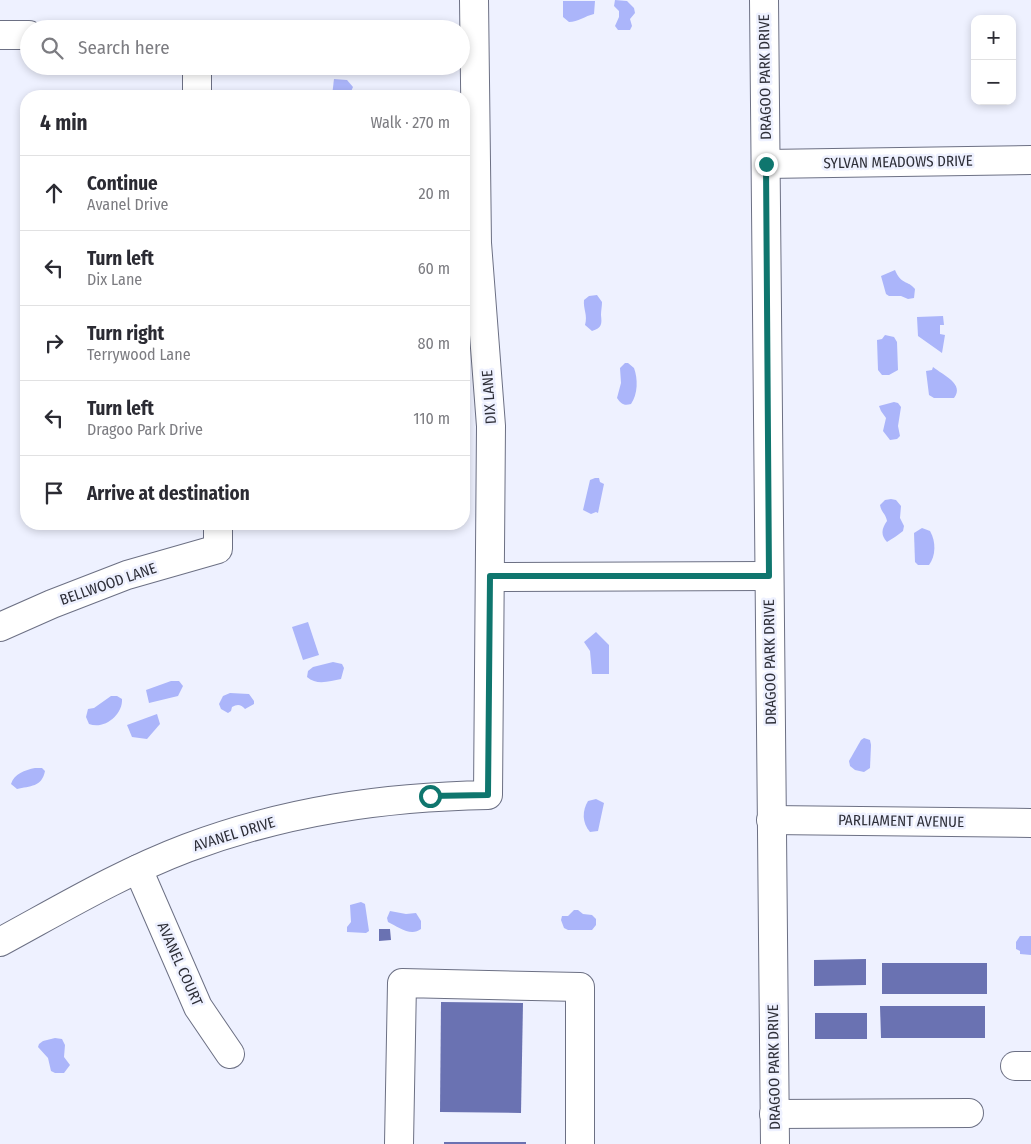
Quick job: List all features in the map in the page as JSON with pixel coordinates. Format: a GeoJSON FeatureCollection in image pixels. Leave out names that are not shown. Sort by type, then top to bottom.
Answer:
{"type":"FeatureCollection","features":[{"type":"Feature","properties":{"kind":"street","name":"DIX LANE"},"geometry":{"type":"LineString","coordinates":[[470,25],[474,0]]}},
{"type":"Feature","properties":{"kind":"street","name":"DRAGOO PARK DRIVE"},"geometry":{"type":"LineString","coordinates":[[764,0],[774,1144]]}},
{"type":"Feature","properties":{"kind":"street"},"geometry":{"type":"LineString","coordinates":[[0,35],[20,35]]}},
{"type":"Feature","properties":{"kind":"street"},"geometry":{"type":"LineString","coordinates":[[197,75],[197,90]]}},
{"type":"Feature","properties":{"kind":"street","name":"DIX LANE"},"geometry":{"type":"LineString","coordinates":[[470,75],[477,243],[491,426],[488,795]]}},
{"type":"Feature","properties":{"kind":"street","name":"SYLVAN MEADOWS DRIVE"},"geometry":{"type":"LineString","coordinates":[[766,164],[1031,160]]}},
{"type":"Feature","properties":{"kind":"street","name":"BELLWOOD LANE"},"geometry":{"type":"LineString","coordinates":[[0,627],[218,536]]}},
{"type":"Feature","properties":{"kind":"street"},"geometry":{"type":"LineString","coordinates":[[490,576],[769,576]]}},
{"type":"Feature","properties":{"kind":"street","name":"AVANEL DRIVE"},"geometry":{"type":"LineString","coordinates":[[0,942],[114,880],[187,848],[247,828],[303,814],[365,803],[430,796],[488,795]]}},
{"type":"Feature","properties":{"kind":"street","name":"PARLIAMENT AVENUE"},"geometry":{"type":"LineString","coordinates":[[771,820],[1031,823]]}},
{"type":"Feature","properties":{"kind":"street","name":"AVANEL COURT"},"geometry":{"type":"LineString","coordinates":[[138,869],[198,1007],[230,1054]]}},
{"type":"Feature","properties":{"kind":"street"},"geometry":{"type":"LineString","coordinates":[[399,1144],[402,983],[580,987],[580,1144]]}},
{"type":"Feature","properties":{"kind":"street"},"geometry":{"type":"LineString","coordinates":[[774,1114],[969,1113]]}},
{"type":"Feature","properties":{"kind":"water"},"geometry":{"type":"Polygon","coordinates":[[[615,0],[627,1],[634,8],[635,13],[630,19],[632,26],[630,30],[618,30],[615,26],[619,17],[619,11],[614,6],[615,0]]]}},
{"type":"Feature","properties":{"kind":"water"},"geometry":{"type":"Polygon","coordinates":[[[563,1],[595,1],[594,14],[569,22],[563,17],[563,1]]]}},
{"type":"Feature","properties":{"kind":"water"},"geometry":{"type":"Polygon","coordinates":[[[334,79],[347,80],[353,87],[352,90],[333,90],[334,79]]]}},
{"type":"Feature","properties":{"kind":"water"},"geometry":{"type":"Polygon","coordinates":[[[895,270],[902,280],[915,289],[914,298],[908,299],[886,294],[881,276],[895,270]]]}},
{"type":"Feature","properties":{"kind":"water"},"geometry":{"type":"Polygon","coordinates":[[[597,295],[602,302],[601,323],[600,327],[592,331],[585,325],[584,300],[589,296],[597,295]]]}},
{"type":"Feature","properties":{"kind":"water"},"geometry":{"type":"Polygon","coordinates":[[[943,316],[944,325],[940,325],[940,334],[945,335],[942,353],[918,336],[917,317],[943,316]]]}},
{"type":"Feature","properties":{"kind":"water"},"geometry":{"type":"Polygon","coordinates":[[[885,335],[894,337],[897,342],[898,370],[889,375],[882,375],[878,370],[877,340],[882,339],[885,335]]]}},
{"type":"Feature","properties":{"kind":"water"},"geometry":{"type":"Polygon","coordinates":[[[625,363],[634,368],[637,382],[633,400],[631,404],[626,405],[617,398],[621,383],[620,368],[625,363]]]}},
{"type":"Feature","properties":{"kind":"water"},"geometry":{"type":"Polygon","coordinates":[[[933,367],[955,384],[957,393],[954,398],[934,398],[929,395],[926,371],[932,370],[933,367]]]}},
{"type":"Feature","properties":{"kind":"water"},"geometry":{"type":"Polygon","coordinates":[[[894,402],[898,403],[901,407],[898,426],[900,436],[897,439],[890,440],[883,431],[886,418],[879,406],[894,402]]]}},
{"type":"Feature","properties":{"kind":"water"},"geometry":{"type":"Polygon","coordinates":[[[599,478],[600,482],[604,484],[598,513],[591,514],[583,510],[590,480],[599,478]]]}},
{"type":"Feature","properties":{"kind":"water"},"geometry":{"type":"Polygon","coordinates":[[[885,500],[896,500],[901,506],[900,518],[904,526],[903,531],[887,542],[882,532],[887,521],[880,505],[885,500]]]}},
{"type":"Feature","properties":{"kind":"water"},"geometry":{"type":"Polygon","coordinates":[[[922,528],[930,531],[933,539],[934,553],[929,565],[918,565],[915,562],[914,533],[922,528]]]}},
{"type":"Feature","properties":{"kind":"water"},"geometry":{"type":"Polygon","coordinates":[[[308,622],[319,655],[303,660],[292,627],[308,622]]]}},
{"type":"Feature","properties":{"kind":"water"},"geometry":{"type":"Polygon","coordinates":[[[596,632],[609,645],[609,674],[592,674],[590,651],[584,642],[596,632]]]}},
{"type":"Feature","properties":{"kind":"water"},"geometry":{"type":"Polygon","coordinates":[[[333,662],[342,664],[344,668],[341,679],[319,682],[307,677],[308,671],[313,667],[333,662]]]}},
{"type":"Feature","properties":{"kind":"water"},"geometry":{"type":"Polygon","coordinates":[[[171,681],[179,681],[183,686],[178,696],[149,703],[146,690],[171,681]]]}},
{"type":"Feature","properties":{"kind":"water"},"geometry":{"type":"Polygon","coordinates":[[[230,693],[249,694],[254,704],[245,709],[240,705],[236,705],[228,713],[221,709],[219,704],[223,696],[230,693]]]}},
{"type":"Feature","properties":{"kind":"water"},"geometry":{"type":"Polygon","coordinates":[[[111,696],[117,696],[122,699],[116,716],[101,725],[89,724],[86,717],[88,709],[94,708],[111,696]]]}},
{"type":"Feature","properties":{"kind":"water"},"geometry":{"type":"Polygon","coordinates":[[[157,714],[160,724],[147,739],[132,737],[127,725],[157,714]]]}},
{"type":"Feature","properties":{"kind":"water"},"geometry":{"type":"Polygon","coordinates":[[[864,738],[870,740],[871,745],[870,768],[864,772],[855,770],[850,766],[849,761],[864,738]]]}},
{"type":"Feature","properties":{"kind":"water"},"geometry":{"type":"Polygon","coordinates":[[[35,768],[42,768],[45,771],[38,783],[17,789],[11,784],[20,773],[35,768]]]}},
{"type":"Feature","properties":{"kind":"water"},"geometry":{"type":"Polygon","coordinates":[[[596,799],[604,803],[598,831],[590,832],[585,825],[584,813],[588,801],[596,799]]]}},
{"type":"Feature","properties":{"kind":"water"},"geometry":{"type":"Polygon","coordinates":[[[361,902],[365,904],[369,931],[366,933],[347,932],[347,927],[351,922],[350,905],[361,902]]]}},
{"type":"Feature","properties":{"kind":"water"},"geometry":{"type":"Polygon","coordinates":[[[574,910],[592,915],[596,919],[596,925],[592,930],[568,930],[564,928],[561,920],[562,916],[568,916],[574,910]]]}},
{"type":"Feature","properties":{"kind":"water"},"geometry":{"type":"Polygon","coordinates":[[[390,911],[406,914],[416,913],[421,921],[421,929],[409,932],[400,929],[388,922],[387,918],[390,911]]]}},
{"type":"Feature","properties":{"kind":"water"},"geometry":{"type":"Polygon","coordinates":[[[1020,936],[1031,936],[1031,955],[1020,954],[1020,951],[1016,949],[1016,942],[1020,936]]]}},
{"type":"Feature","properties":{"kind":"water"},"geometry":{"type":"Polygon","coordinates":[[[55,1038],[62,1039],[65,1045],[64,1057],[70,1065],[64,1073],[51,1071],[48,1058],[38,1047],[43,1041],[55,1038]]]}},
{"type":"Feature","properties":{"kind":"building"},"geometry":{"type":"Polygon","coordinates":[[[379,929],[390,929],[391,940],[379,941],[379,929]]]}},
{"type":"Feature","properties":{"kind":"building"},"geometry":{"type":"Polygon","coordinates":[[[866,959],[866,985],[814,986],[814,960],[866,959]]]}},
{"type":"Feature","properties":{"kind":"building"},"geometry":{"type":"Polygon","coordinates":[[[882,963],[987,963],[987,994],[882,994],[882,963]]]}},
{"type":"Feature","properties":{"kind":"building"},"geometry":{"type":"Polygon","coordinates":[[[441,1002],[523,1003],[521,1113],[440,1112],[441,1002]]]}},
{"type":"Feature","properties":{"kind":"building"},"geometry":{"type":"Polygon","coordinates":[[[880,1006],[985,1006],[985,1038],[881,1038],[880,1006]]]}},
{"type":"Feature","properties":{"kind":"building"},"geometry":{"type":"Polygon","coordinates":[[[815,1013],[867,1013],[867,1039],[815,1039],[815,1013]]]}},
{"type":"Feature","properties":{"kind":"building"},"geometry":{"type":"Polygon","coordinates":[[[444,1142],[526,1142],[526,1144],[444,1144],[444,1142]]]}},
{"type":"Feature","properties":{"kind":"route"},"geometry":{"type":"LineString","coordinates":[[430,796],[488,795],[490,576],[769,576],[766,164]]}}]}
